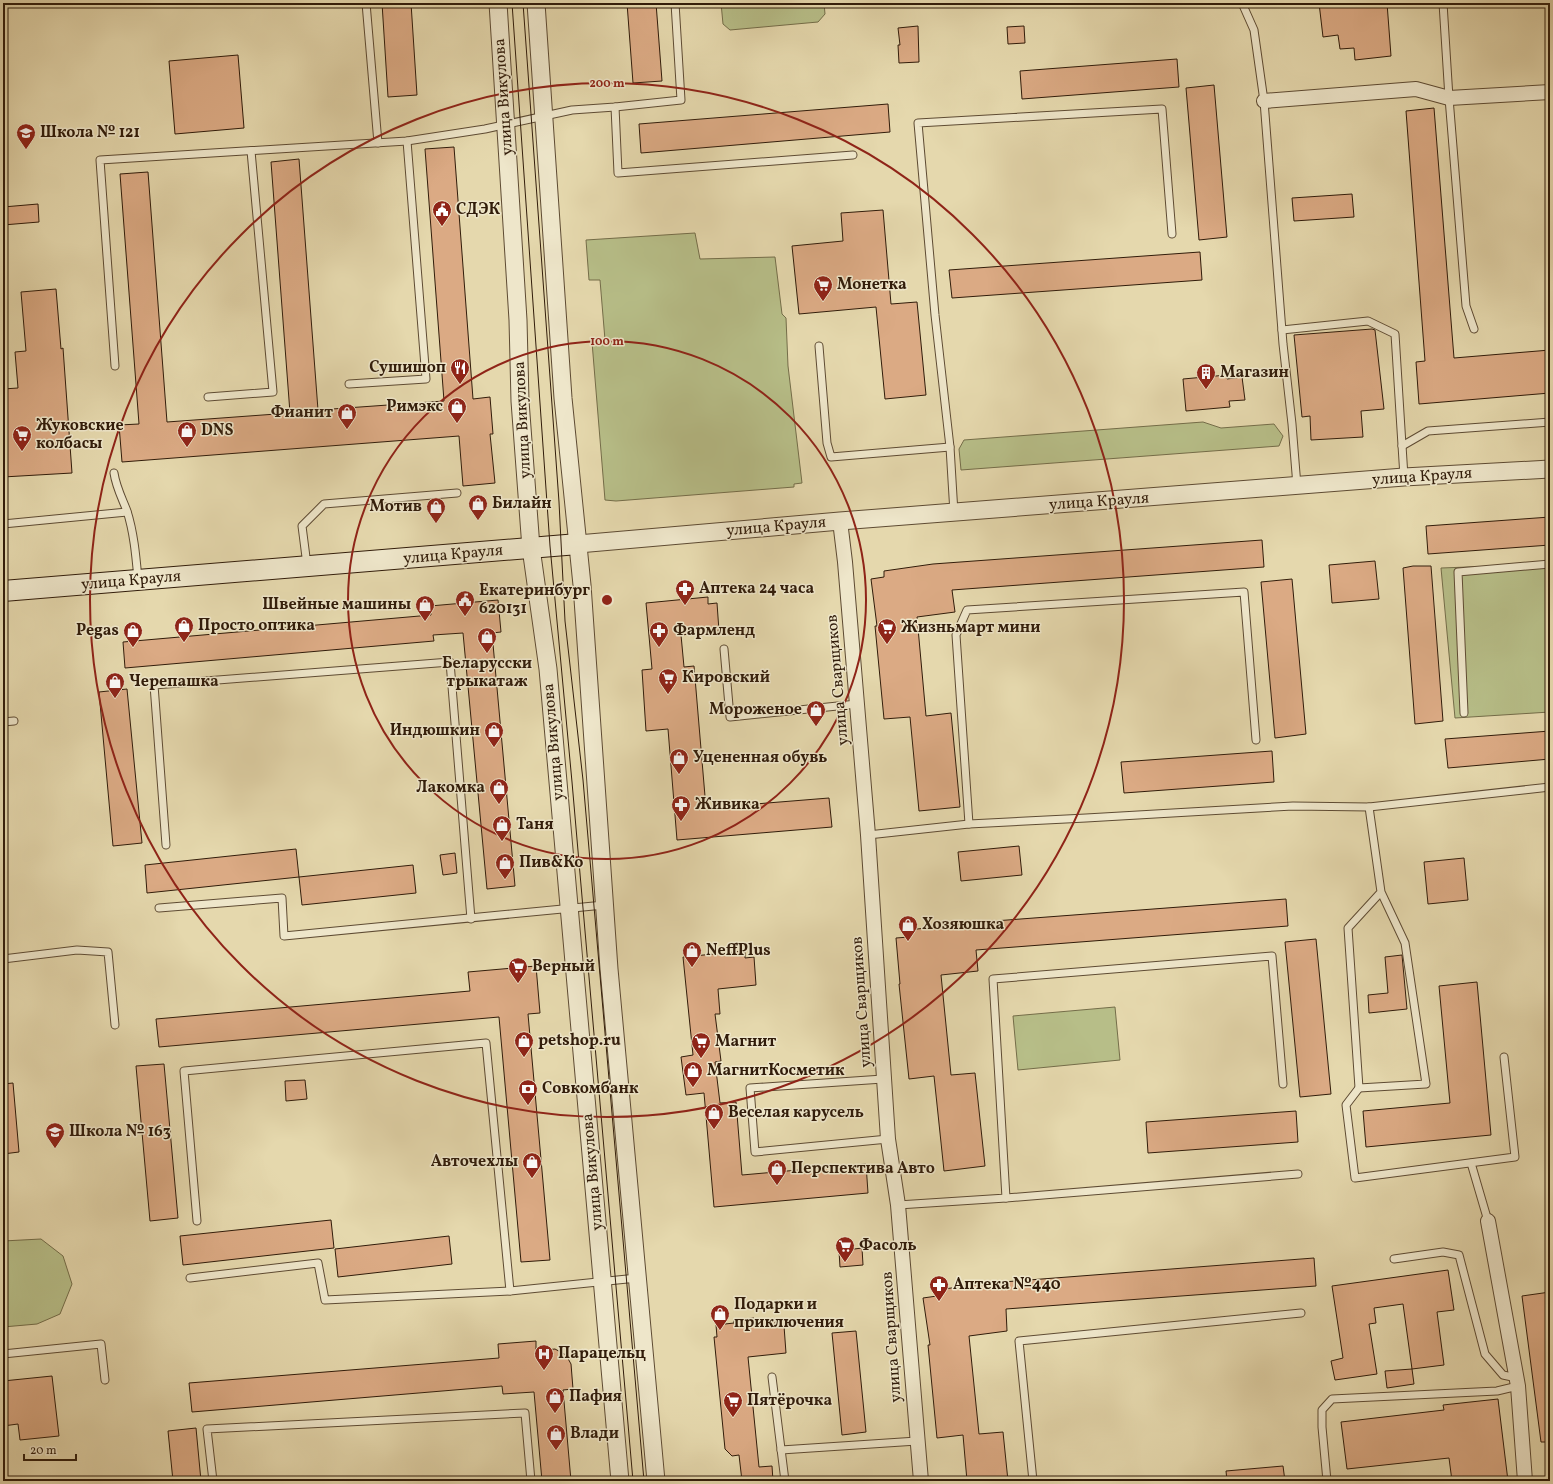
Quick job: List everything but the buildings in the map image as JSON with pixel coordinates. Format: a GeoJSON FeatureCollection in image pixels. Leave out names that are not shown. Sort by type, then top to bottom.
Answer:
{"type":"FeatureCollection","features":[{"type":"Feature","properties":{"kind":"main road","name":"улица Крауля"},"geometry":{"type":"LineString","coordinates":[[3,591],[578,544]]}},
{"type":"Feature","properties":{"kind":"street","name":"улица Викулова"},"geometry":{"type":"LineString","coordinates":[[498,3],[518,320],[520,401],[531,548],[548,669],[620,1481]]}},
{"type":"Feature","properties":{"kind":"street"},"geometry":{"type":"LineString","coordinates":[[536,3],[563,398],[582,592],[604,905],[656,1481]]}},
{"type":"Feature","properties":{"kind":"street"},"geometry":{"type":"LineString","coordinates":[[1264,101],[1416,89],[1449,98],[1550,92]]}},
{"type":"Feature","properties":{"kind":"street","name":"улица Крауля"},"geometry":{"type":"LineString","coordinates":[[578,544],[840,521],[1550,468]]}},
{"type":"Feature","properties":{"kind":"street","name":"улица Сварщиков"},"geometry":{"type":"LineString","coordinates":[[840,521],[846,570],[868,835],[888,1140],[898,1205],[921,1481]]}},
{"type":"Feature","properties":{"kind":"street"},"geometry":{"type":"LineString","coordinates":[[1488,1221],[1517,1382],[1525,1481]]}},
{"type":"Feature","properties":{"kind":"lane"},"geometry":{"type":"LineString","coordinates":[[366,3],[378,143]]}},
{"type":"Feature","properties":{"kind":"lane"},"geometry":{"type":"LineString","coordinates":[[115,366],[100,160],[407,141],[506,125],[572,110],[681,100],[674,3]]}},
{"type":"Feature","properties":{"kind":"lane"},"geometry":{"type":"LineString","coordinates":[[1242,3],[1254,30],[1264,101],[1282,330],[1297,486]]}},
{"type":"Feature","properties":{"kind":"lane"},"geometry":{"type":"LineString","coordinates":[[1443,3],[1449,98],[1466,306],[1474,329]]}},
{"type":"Feature","properties":{"kind":"lane"},"geometry":{"type":"LineString","coordinates":[[615,107],[618,173],[853,155]]}},
{"type":"Feature","properties":{"kind":"lane"},"geometry":{"type":"LineString","coordinates":[[954,513],[950,447],[935,315],[918,123],[1162,109],[1172,234]]}},
{"type":"Feature","properties":{"kind":"lane"},"geometry":{"type":"LineString","coordinates":[[349,384],[426,379],[407,141]]}},
{"type":"Feature","properties":{"kind":"lane"},"geometry":{"type":"LineString","coordinates":[[208,397],[273,392],[251,151]]}},
{"type":"Feature","properties":{"kind":"lane"},"geometry":{"type":"LineString","coordinates":[[1282,330],[1368,321],[1395,334],[1404,478]]}},
{"type":"Feature","properties":{"kind":"lane"},"geometry":{"type":"LineString","coordinates":[[819,346],[827,443],[831,457],[950,447]]}},
{"type":"Feature","properties":{"kind":"lane"},"geometry":{"type":"LineString","coordinates":[[1402,446],[1428,431],[1550,422]]}},
{"type":"Feature","properties":{"kind":"lane"},"geometry":{"type":"LineString","coordinates":[[114,473],[115,483],[127,512],[136,554],[138,581]]}},
{"type":"Feature","properties":{"kind":"lane"},"geometry":{"type":"LineString","coordinates":[[307,566],[302,526],[324,504],[457,493]]}},
{"type":"Feature","properties":{"kind":"lane"},"geometry":{"type":"LineString","coordinates":[[3,524],[127,512]]}},
{"type":"Feature","properties":{"kind":"lane"},"geometry":{"type":"LineString","coordinates":[[1464,713],[1458,572],[1550,564]]}},
{"type":"Feature","properties":{"kind":"lane"},"geometry":{"type":"LineString","coordinates":[[969,824],[956,635],[967,610],[1244,592],[1256,740]]}},
{"type":"Feature","properties":{"kind":"lane"},"geometry":{"type":"LineString","coordinates":[[724,649],[730,717],[856,704]]}},
{"type":"Feature","properties":{"kind":"lane"},"geometry":{"type":"LineString","coordinates":[[166,845],[154,686],[450,662],[472,919]]}},
{"type":"Feature","properties":{"kind":"lane"},"geometry":{"type":"LineString","coordinates":[[3,722],[14,721]]}},
{"type":"Feature","properties":{"kind":"lane"},"geometry":{"type":"LineString","coordinates":[[868,835],[969,824],[1293,806],[1369,807],[1550,787]]}},
{"type":"Feature","properties":{"kind":"lane"},"geometry":{"type":"LineString","coordinates":[[1359,1088],[1426,1084],[1405,943],[1381,892],[1369,807]]}},
{"type":"Feature","properties":{"kind":"lane"},"geometry":{"type":"LineString","coordinates":[[1381,892],[1348,928],[1359,1088],[1346,1105],[1355,1178],[1515,1157],[1504,1058]]}},
{"type":"Feature","properties":{"kind":"lane"},"geometry":{"type":"LineString","coordinates":[[159,908],[282,898],[284,936],[472,919],[604,905]]}},
{"type":"Feature","properties":{"kind":"lane"},"geometry":{"type":"LineString","coordinates":[[3,959],[77,950],[108,952],[115,1025]]}},
{"type":"Feature","properties":{"kind":"lane"},"geometry":{"type":"LineString","coordinates":[[1006,1198],[993,979],[1272,956],[1283,1084]]}},
{"type":"Feature","properties":{"kind":"lane"},"geometry":{"type":"LineString","coordinates":[[197,1221],[184,1071],[486,1043],[510,1291]]}},
{"type":"Feature","properties":{"kind":"lane"},"geometry":{"type":"LineString","coordinates":[[883,1079],[750,1088],[750,1095],[755,1152],[888,1140]]}},
{"type":"Feature","properties":{"kind":"lane"},"geometry":{"type":"LineString","coordinates":[[1471,1162],[1488,1221]]}},
{"type":"Feature","properties":{"kind":"lane"},"geometry":{"type":"LineString","coordinates":[[898,1205],[1006,1198],[1298,1174]]}},
{"type":"Feature","properties":{"kind":"lane"},"geometry":{"type":"LineString","coordinates":[[1394,1259],[1443,1252],[1459,1255],[1485,1354],[1503,1375],[1517,1382]]}},
{"type":"Feature","properties":{"kind":"lane"},"geometry":{"type":"LineString","coordinates":[[190,1278],[318,1263],[325,1300],[510,1291],[637,1278]]}},
{"type":"Feature","properties":{"kind":"lane"},"geometry":{"type":"LineString","coordinates":[[1033,1481],[1019,1341],[1301,1313]]}},
{"type":"Feature","properties":{"kind":"lane"},"geometry":{"type":"LineString","coordinates":[[3,1354],[101,1344],[105,1380]]}},
{"type":"Feature","properties":{"kind":"lane"},"geometry":{"type":"LineString","coordinates":[[772,1377],[785,1481]]}},
{"type":"Feature","properties":{"kind":"lane"},"geometry":{"type":"LineString","coordinates":[[1327,1481],[1322,1410],[1332,1399],[1497,1390],[1517,1382]]}},
{"type":"Feature","properties":{"kind":"lane"},"geometry":{"type":"LineString","coordinates":[[214,1481],[207,1429],[525,1412],[531,1481]]}},
{"type":"Feature","properties":{"kind":"lane"},"geometry":{"type":"LineString","coordinates":[[781,1450],[917,1441]]}},
{"type":"Feature","properties":{"kind":"green space"},"geometry":{"type":"Polygon","coordinates":[[[721,3],[824,3],[825,14],[818,22],[730,30],[723,24],[721,3]]]}},
{"type":"Feature","properties":{"kind":"green space"},"geometry":{"type":"Polygon","coordinates":[[[695,233],[700,259],[775,257],[782,314],[786,318],[788,366],[802,483],[794,484],[794,487],[616,501],[605,500],[592,342],[605,340],[600,280],[589,280],[586,240],[695,233]]]}},
{"type":"Feature","properties":{"kind":"green space"},"geometry":{"type":"Polygon","coordinates":[[[1203,422],[1221,428],[1274,424],[1283,436],[1279,446],[961,470],[959,449],[964,440],[1203,422]]]}},
{"type":"Feature","properties":{"kind":"green space"},"geometry":{"type":"Polygon","coordinates":[[[1550,564],[1550,712],[1455,718],[1441,568],[1550,564]]]}},
{"type":"Feature","properties":{"kind":"green space"},"geometry":{"type":"Polygon","coordinates":[[[1115,1007],[1120,1060],[1018,1070],[1013,1016],[1115,1007]]]}},
{"type":"Feature","properties":{"kind":"green space"},"geometry":{"type":"Polygon","coordinates":[[[41,1239],[63,1256],[72,1284],[60,1314],[37,1324],[3,1327],[3,1241],[41,1239]]]}},
{"type":"Feature","properties":{"kind":"tram line"},"geometry":{"type":"LineString","coordinates":[[512,3],[550,546],[633,1481]]}},
{"type":"Feature","properties":{"kind":"tram line"},"geometry":{"type":"LineString","coordinates":[[523,3],[559,502],[565,621],[583,780],[644,1481]]}},
{"type":"Feature","properties":{"kind":"place","name":"Школа № 121"},"geometry":{"type":"Point","coordinates":[26,150]}},
{"type":"Feature","properties":{"kind":"place","name":"СДЭК"},"geometry":{"type":"Point","coordinates":[442,227]}},
{"type":"Feature","properties":{"kind":"place","name":"Монетка"},"geometry":{"type":"Point","coordinates":[823,302]}},
{"type":"Feature","properties":{"kind":"place","name":"Сушишоп"},"geometry":{"type":"Point","coordinates":[460,385]}},
{"type":"Feature","properties":{"kind":"place","name":"Магазин"},"geometry":{"type":"Point","coordinates":[1206,390]}},
{"type":"Feature","properties":{"kind":"place","name":"Римэкс"},"geometry":{"type":"Point","coordinates":[457,424]}},
{"type":"Feature","properties":{"kind":"place","name":"Фианит"},"geometry":{"type":"Point","coordinates":[347,430]}},
{"type":"Feature","properties":{"kind":"place","name":"DNS"},"geometry":{"type":"Point","coordinates":[187,448]}},
{"type":"Feature","properties":{"kind":"place","name":"Жуковские колбасы"},"geometry":{"type":"Point","coordinates":[22,452]}},
{"type":"Feature","properties":{"kind":"place","name":"Билайн"},"geometry":{"type":"Point","coordinates":[478,521]}},
{"type":"Feature","properties":{"kind":"place","name":"Мотив"},"geometry":{"type":"Point","coordinates":[436,524]}},
{"type":"Feature","properties":{"kind":"place","name":"Аптека 24 часа"},"geometry":{"type":"Point","coordinates":[685,606]}},
{"type":"Feature","properties":{"kind":"place","name":"Екатеринбург 620131"},"geometry":{"type":"Point","coordinates":[465,617]}},
{"type":"Feature","properties":{"kind":"place","name":"Швейные машины"},"geometry":{"type":"Point","coordinates":[425,622]}},
{"type":"Feature","properties":{"kind":"place","name":"Просто оптика"},"geometry":{"type":"Point","coordinates":[184,643]}},
{"type":"Feature","properties":{"kind":"place","name":"Жизньмарт мини"},"geometry":{"type":"Point","coordinates":[887,645]}},
{"type":"Feature","properties":{"kind":"place","name":"Pegas"},"geometry":{"type":"Point","coordinates":[133,648]}},
{"type":"Feature","properties":{"kind":"place","name":"Фармленд"},"geometry":{"type":"Point","coordinates":[659,648]}},
{"type":"Feature","properties":{"kind":"place","name":"Беларусски трыкатаж"},"geometry":{"type":"Point","coordinates":[487,654]}},
{"type":"Feature","properties":{"kind":"place","name":"Кировский"},"geometry":{"type":"Point","coordinates":[668,695]}},
{"type":"Feature","properties":{"kind":"place","name":"Черепашка"},"geometry":{"type":"Point","coordinates":[115,699]}},
{"type":"Feature","properties":{"kind":"place","name":"Мороженое"},"geometry":{"type":"Point","coordinates":[816,727]}},
{"type":"Feature","properties":{"kind":"place","name":"Индюшкин"},"geometry":{"type":"Point","coordinates":[494,748]}},
{"type":"Feature","properties":{"kind":"place","name":"Уцененная обувь"},"geometry":{"type":"Point","coordinates":[679,775]}},
{"type":"Feature","properties":{"kind":"place","name":"Лакомка"},"geometry":{"type":"Point","coordinates":[499,805]}},
{"type":"Feature","properties":{"kind":"place","name":"Живика"},"geometry":{"type":"Point","coordinates":[681,822]}},
{"type":"Feature","properties":{"kind":"place","name":"Таня"},"geometry":{"type":"Point","coordinates":[502,842]}},
{"type":"Feature","properties":{"kind":"place","name":"Пив&Ко"},"geometry":{"type":"Point","coordinates":[505,880]}},
{"type":"Feature","properties":{"kind":"place","name":"Хозяюшка"},"geometry":{"type":"Point","coordinates":[908,942]}},
{"type":"Feature","properties":{"kind":"place","name":"NeffPlus"},"geometry":{"type":"Point","coordinates":[692,968]}},
{"type":"Feature","properties":{"kind":"place","name":"Верный"},"geometry":{"type":"Point","coordinates":[518,984]}},
{"type":"Feature","properties":{"kind":"place","name":"petshop.ru"},"geometry":{"type":"Point","coordinates":[524,1058]}},
{"type":"Feature","properties":{"kind":"place","name":"Магнит"},"geometry":{"type":"Point","coordinates":[701,1059]}},
{"type":"Feature","properties":{"kind":"place","name":"МагнитКосметик"},"geometry":{"type":"Point","coordinates":[693,1088]}},
{"type":"Feature","properties":{"kind":"place","name":"Совкомбанк"},"geometry":{"type":"Point","coordinates":[528,1106]}},
{"type":"Feature","properties":{"kind":"place","name":"Веселая карусель"},"geometry":{"type":"Point","coordinates":[714,1130]}},
{"type":"Feature","properties":{"kind":"place","name":"Школа № 163"},"geometry":{"type":"Point","coordinates":[55,1149]}},
{"type":"Feature","properties":{"kind":"place","name":"Авточехлы"},"geometry":{"type":"Point","coordinates":[532,1179]}},
{"type":"Feature","properties":{"kind":"place","name":"Перспектива Авто"},"geometry":{"type":"Point","coordinates":[777,1186]}},
{"type":"Feature","properties":{"kind":"place","name":"Фасоль"},"geometry":{"type":"Point","coordinates":[845,1263]}},
{"type":"Feature","properties":{"kind":"place","name":"Аптека №440"},"geometry":{"type":"Point","coordinates":[939,1302]}},
{"type":"Feature","properties":{"kind":"place","name":"Подарки и приключения"},"geometry":{"type":"Point","coordinates":[720,1331]}},
{"type":"Feature","properties":{"kind":"place","name":"Парацельц"},"geometry":{"type":"Point","coordinates":[544,1371]}},
{"type":"Feature","properties":{"kind":"place","name":"Пафия"},"geometry":{"type":"Point","coordinates":[555,1414]}},
{"type":"Feature","properties":{"kind":"place","name":"Пятёрочка"},"geometry":{"type":"Point","coordinates":[733,1418]}},
{"type":"Feature","properties":{"kind":"place","name":"Влади"},"geometry":{"type":"Point","coordinates":[556,1451]}}]}
